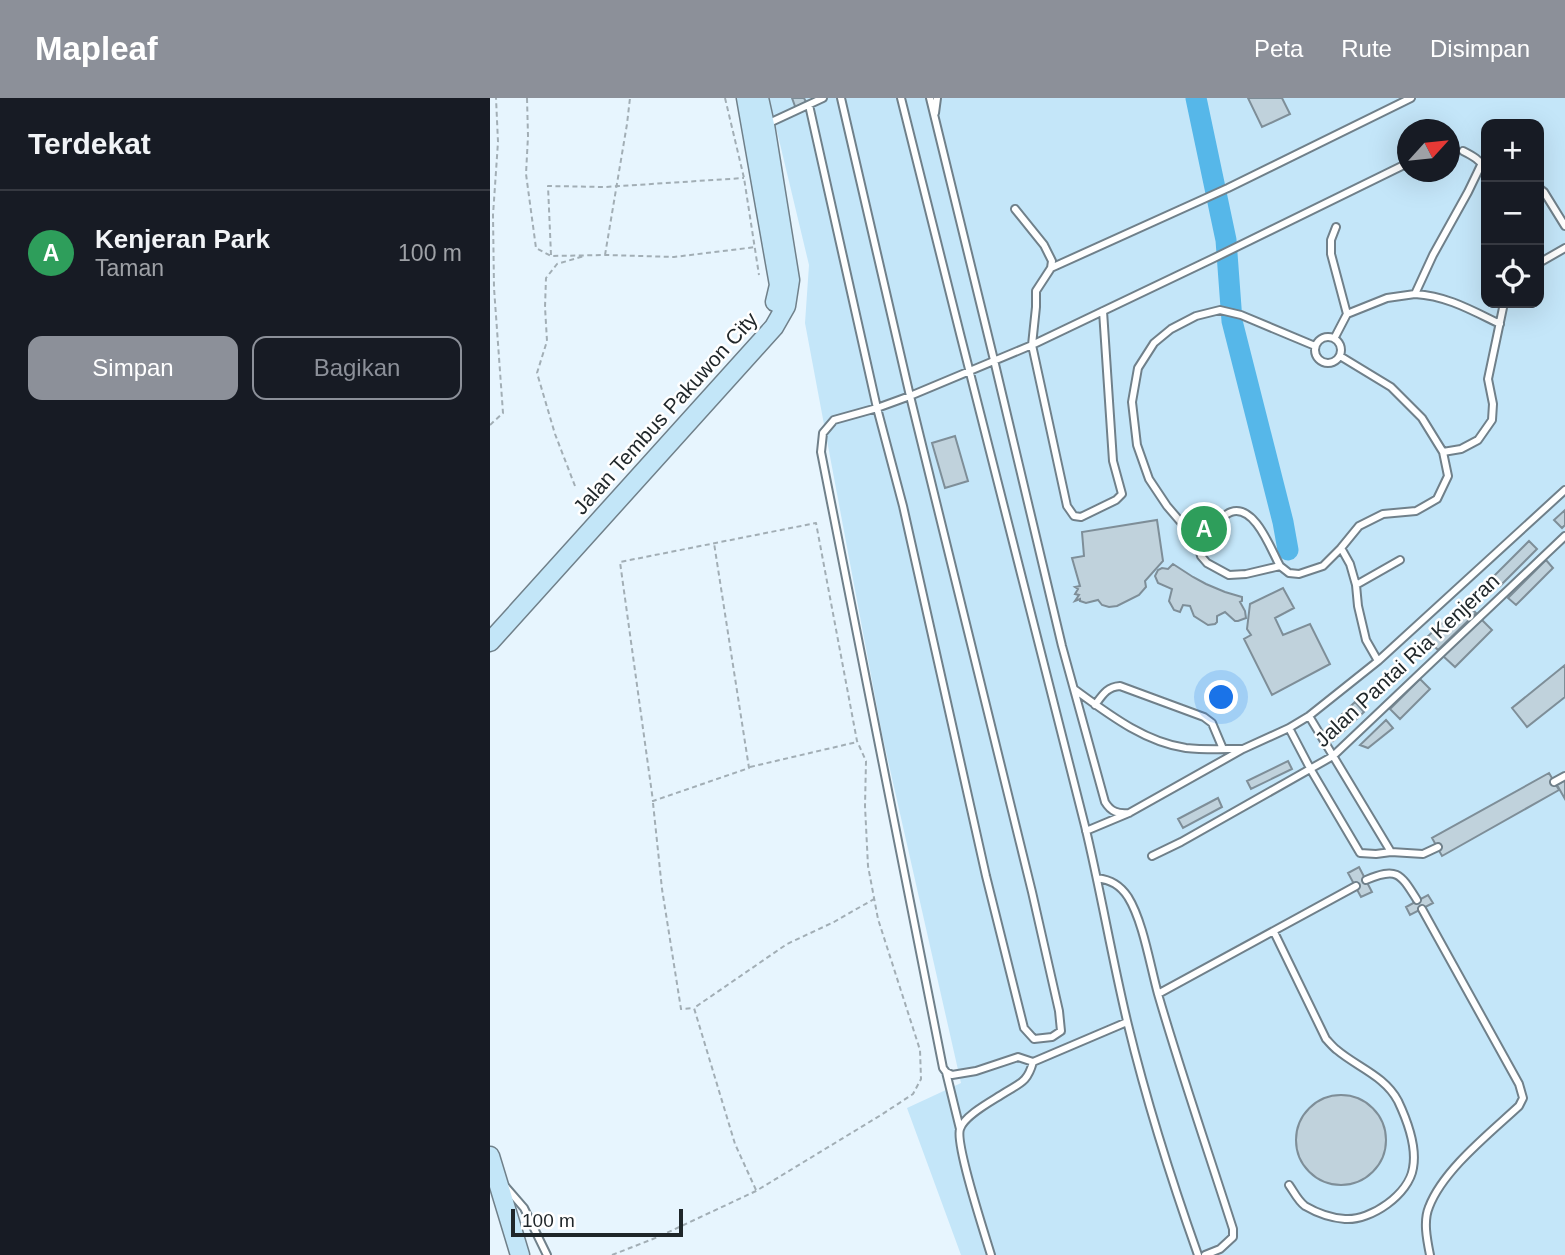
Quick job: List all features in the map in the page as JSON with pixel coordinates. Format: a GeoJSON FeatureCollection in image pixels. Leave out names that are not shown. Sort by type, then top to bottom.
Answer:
{"type":"FeatureCollection","features":[{"type":"Feature","properties":{"kind":"street","name":"Jalan Tembus Pakuwon City"},"geometry":{"type":"LineString","coordinates":[[490,642],[774,327],[786,306],[790,280],[765,125],[758,100]]}},
{"type":"Feature","properties":{"kind":"street","name":"Jalan Tembus Pakuwon City"},"geometry":{"type":"LineString","coordinates":[[490,624],[765,321],[775,304],[779,285],[758,100]]}},
{"type":"Feature","properties":{"kind":"street"},"geometry":{"type":"LineString","coordinates":[[490,1156],[493,1185],[508,1255]]}},
{"type":"Feature","properties":{"kind":"street"},"geometry":{"type":"LineString","coordinates":[[493,1185],[520,1255]]}},
{"type":"Feature","properties":{"kind":"lane"},"geometry":{"type":"LineString","coordinates":[[765,125],[823,98]]}},
{"type":"Feature","properties":{"kind":"lane"},"geometry":{"type":"LineString","coordinates":[[808,105],[877,408],[903,506],[986,876],[1024,1028],[1034,1038],[1052,1037],[1061,1031],[1059,1011],[841,98]]}},
{"type":"Feature","properties":{"kind":"lane"},"geometry":{"type":"LineString","coordinates":[[901,98],[1086,831],[1127,1022],[1165,1161],[1198,1255]]}},
{"type":"Feature","properties":{"kind":"lane"},"geometry":{"type":"LineString","coordinates":[[930,98],[1059,633],[1105,802],[1108,808],[1118,814],[1129,813]]}},
{"type":"Feature","properties":{"kind":"lane"},"geometry":{"type":"LineString","coordinates":[[934,120],[937,98]]}},
{"type":"Feature","properties":{"kind":"lane"},"geometry":{"type":"LineString","coordinates":[[1051,268],[1201,201],[1411,98]]}},
{"type":"Feature","properties":{"kind":"lane"},"geometry":{"type":"LineString","coordinates":[[1463,151],[1481,163]]}},
{"type":"Feature","properties":{"kind":"lane"},"geometry":{"type":"LineString","coordinates":[[991,1255],[969,1181],[960,1142],[960,1129],[940,1054],[821,452],[822,433],[834,420],[910,396],[1031,345],[1397,168]]}},
{"type":"Feature","properties":{"kind":"lane"},"geometry":{"type":"LineString","coordinates":[[1415,294],[1433,255],[1481,171]]}},
{"type":"Feature","properties":{"kind":"lane"},"geometry":{"type":"LineString","coordinates":[[1544,192],[1565,226]]}},
{"type":"Feature","properties":{"kind":"lane"},"geometry":{"type":"LineString","coordinates":[[1015,209],[1044,245],[1052,261],[1051,268],[1035,291],[1036,307],[1031,345],[1067,506],[1074,516],[1081,517],[1122,495],[1113,461],[1103,311]]}},
{"type":"Feature","properties":{"kind":"lane"},"geometry":{"type":"LineString","coordinates":[[1336,227],[1331,240],[1331,254],[1347,314]]}},
{"type":"Feature","properties":{"kind":"lane"},"geometry":{"type":"LineString","coordinates":[[1544,259],[1565,248]]}},
{"type":"Feature","properties":{"kind":"lane"},"geometry":{"type":"LineString","coordinates":[[1335,337],[1347,314],[1387,298],[1415,294],[1433,295],[1500,324]]}},
{"type":"Feature","properties":{"kind":"lane"},"geometry":{"type":"LineString","coordinates":[[1443,452],[1461,449],[1478,440],[1492,420],[1493,404],[1488,379],[1503,308]]}},
{"type":"Feature","properties":{"kind":"lane"},"geometry":{"type":"LineString","coordinates":[[1280,566],[1230,575],[1207,563],[1201,556],[1197,541],[1167,506],[1149,479],[1137,445],[1132,402],[1138,368],[1154,343],[1196,316],[1220,310],[1241,315],[1315,346]]}},
{"type":"Feature","properties":{"kind":"lane"},"geometry":{"type":"LineString","coordinates":[[1326,336],[1335,337],[1342,349],[1336,361],[1330,363],[1318,359],[1315,346],[1319,339],[1326,336]]}},
{"type":"Feature","properties":{"kind":"lane"},"geometry":{"type":"LineString","coordinates":[[1197,541],[1223,517],[1231,512],[1242,511],[1251,516],[1280,566],[1289,573],[1299,574],[1323,566],[1359,526],[1383,514],[1416,511],[1437,499],[1448,476],[1443,452],[1422,418],[1391,387],[1340,356]]}},
{"type":"Feature","properties":{"kind":"lane"},"geometry":{"type":"LineString","coordinates":[[1086,831],[1129,813],[1243,749],[1309,716],[1378,661],[1565,490]]}},
{"type":"Feature","properties":{"kind":"lane","name":"Jalan Pantai Ria Kenjeran"},"geometry":{"type":"LineString","coordinates":[[1152,856],[1334,756],[1565,536]]}},
{"type":"Feature","properties":{"kind":"lane"},"geometry":{"type":"LineString","coordinates":[[1341,548],[1350,564],[1356,585],[1363,630],[1378,661]]}},
{"type":"Feature","properties":{"kind":"lane"},"geometry":{"type":"LineString","coordinates":[[1356,585],[1400,560]]}},
{"type":"Feature","properties":{"kind":"lane"},"geometry":{"type":"LineString","coordinates":[[1096,705],[1104,691],[1120,686],[1204,717],[1212,723],[1223,749]]}},
{"type":"Feature","properties":{"kind":"lane"},"geometry":{"type":"LineString","coordinates":[[1074,689],[1153,739],[1185,748],[1243,749]]}},
{"type":"Feature","properties":{"kind":"lane"},"geometry":{"type":"LineString","coordinates":[[1309,716],[1391,852]]}},
{"type":"Feature","properties":{"kind":"lane"},"geometry":{"type":"LineString","coordinates":[[1289,728],[1360,853],[1423,854],[1437,847]]}},
{"type":"Feature","properties":{"kind":"lane"},"geometry":{"type":"LineString","coordinates":[[1554,782],[1565,776]]}},
{"type":"Feature","properties":{"kind":"lane"},"geometry":{"type":"LineString","coordinates":[[1366,880],[1384,873],[1394,873],[1404,880],[1417,900]]}},
{"type":"Feature","properties":{"kind":"lane"},"geometry":{"type":"LineString","coordinates":[[1097,878],[1117,884],[1127,895],[1136,913],[1158,995],[1233,1229],[1233,1237],[1226,1245],[1205,1255]]}},
{"type":"Feature","properties":{"kind":"lane"},"geometry":{"type":"LineString","coordinates":[[1158,995],[1356,886]]}},
{"type":"Feature","properties":{"kind":"lane"},"geometry":{"type":"LineString","coordinates":[[1422,909],[1519,1084],[1523,1098],[1441,1184],[1428,1208],[1426,1230],[1430,1255]]}},
{"type":"Feature","properties":{"kind":"lane"},"geometry":{"type":"LineString","coordinates":[[1274,932],[1326,1039],[1336,1050],[1377,1077],[1397,1099],[1414,1152],[1413,1170],[1403,1191],[1383,1208],[1348,1220],[1321,1215],[1302,1204],[1289,1185]]}},
{"type":"Feature","properties":{"kind":"lane"},"geometry":{"type":"LineString","coordinates":[[946,1072],[951,1075],[976,1071],[1018,1058],[1033,1062],[1127,1022]]}},
{"type":"Feature","properties":{"kind":"lane"},"geometry":{"type":"LineString","coordinates":[[960,1129],[978,1110],[1030,1076],[1033,1062]]}},
{"type":"Feature","properties":{"kind":"lane"},"geometry":{"type":"LineString","coordinates":[[493,1185],[524,1208],[547,1255]]}},
{"type":"Feature","properties":{"kind":"path"},"geometry":{"type":"LineString","coordinates":[[490,425],[503,413],[494,288],[493,215],[498,142],[496,98]]}},
{"type":"Feature","properties":{"kind":"path"},"geometry":{"type":"LineString","coordinates":[[527,98],[526,174],[536,248],[551,256],[674,257],[756,247]]}},
{"type":"Feature","properties":{"kind":"path"},"geometry":{"type":"LineString","coordinates":[[605,255],[630,98]]}},
{"type":"Feature","properties":{"kind":"path"},"geometry":{"type":"LineString","coordinates":[[725,98],[744,178],[760,275]]}},
{"type":"Feature","properties":{"kind":"path"},"geometry":{"type":"LineString","coordinates":[[551,256],[548,186],[616,186],[744,178]]}},
{"type":"Feature","properties":{"kind":"path"},"geometry":{"type":"LineString","coordinates":[[575,486],[555,434],[537,373],[547,341],[546,278],[557,264],[588,255]]}},
{"type":"Feature","properties":{"kind":"path"},"geometry":{"type":"LineString","coordinates":[[612,1255],[658,1237],[756,1191],[913,1094],[922,1079],[920,1050],[874,899],[868,866],[866,761],[857,741],[816,523],[620,562],[653,802],[662,889],[681,1009],[694,1008],[787,944],[874,899]]}},
{"type":"Feature","properties":{"kind":"path"},"geometry":{"type":"LineString","coordinates":[[714,543],[749,768]]}},
{"type":"Feature","properties":{"kind":"path"},"geometry":{"type":"LineString","coordinates":[[653,802],[749,768],[857,741]]}},
{"type":"Feature","properties":{"kind":"path"},"geometry":{"type":"LineString","coordinates":[[694,1008],[735,1144],[756,1191]]}},
{"type":"Feature","properties":{"kind":"shaded area"},"geometry":{"type":"Polygon","coordinates":[[[769,98],[1565,98],[1565,1255],[961,1255],[907,1108],[961,1083],[882,734],[805,323],[809,265],[769,98]]]}},
{"type":"Feature","properties":{"kind":"building"},"geometry":{"type":"Polygon","coordinates":[[[792,98],[804,98],[807,104],[796,109],[792,98]]]}},
{"type":"Feature","properties":{"kind":"building"},"geometry":{"type":"Polygon","coordinates":[[[1248,98],[1282,98],[1290,114],[1262,127],[1248,98]]]}},
{"type":"Feature","properties":{"kind":"building"},"geometry":{"type":"Polygon","coordinates":[[[955,436],[968,481],[945,488],[932,443],[955,436]]]}},
{"type":"Feature","properties":{"kind":"building"},"geometry":{"type":"Polygon","coordinates":[[[1565,510],[1565,525],[1562,528],[1554,520],[1565,510]]]}},
{"type":"Feature","properties":{"kind":"building"},"geometry":{"type":"Polygon","coordinates":[[[1157,520],[1163,561],[1145,581],[1146,587],[1139,595],[1109,607],[1098,600],[1086,603],[1080,599],[1075,601],[1079,595],[1075,594],[1078,589],[1075,587],[1080,586],[1072,558],[1084,556],[1082,532],[1157,520]]]}},
{"type":"Feature","properties":{"kind":"building"},"geometry":{"type":"Polygon","coordinates":[[[1529,541],[1537,549],[1500,586],[1492,578],[1529,541]]]}},
{"type":"Feature","properties":{"kind":"building"},"geometry":{"type":"Polygon","coordinates":[[[1546,560],[1553,568],[1516,605],[1508,598],[1546,560]]]}},
{"type":"Feature","properties":{"kind":"building"},"geometry":{"type":"Polygon","coordinates":[[[1173,564],[1206,584],[1242,597],[1240,602],[1246,618],[1235,621],[1225,612],[1217,616],[1215,624],[1208,625],[1194,616],[1190,606],[1183,605],[1180,612],[1174,610],[1169,601],[1172,589],[1158,583],[1155,576],[1158,570],[1168,569],[1173,564]]]}},
{"type":"Feature","properties":{"kind":"building"},"geometry":{"type":"Polygon","coordinates":[[[1283,588],[1294,608],[1275,618],[1283,635],[1310,624],[1330,664],[1272,695],[1244,639],[1251,635],[1247,629],[1250,604],[1283,588]]]}},
{"type":"Feature","properties":{"kind":"building"},"geometry":{"type":"Polygon","coordinates":[[[1465,602],[1476,613],[1438,650],[1426,638],[1465,602]]]}},
{"type":"Feature","properties":{"kind":"building"},"geometry":{"type":"Polygon","coordinates":[[[1481,619],[1492,630],[1455,667],[1443,656],[1481,619]]]}},
{"type":"Feature","properties":{"kind":"building"},"geometry":{"type":"Polygon","coordinates":[[[1565,665],[1565,697],[1527,727],[1512,708],[1565,665]]]}},
{"type":"Feature","properties":{"kind":"building"},"geometry":{"type":"Polygon","coordinates":[[[1420,679],[1430,689],[1400,719],[1390,709],[1420,679]]]}},
{"type":"Feature","properties":{"kind":"building"},"geometry":{"type":"Polygon","coordinates":[[[1355,702],[1364,712],[1333,741],[1324,731],[1355,702]]]}},
{"type":"Feature","properties":{"kind":"building"},"geometry":{"type":"Polygon","coordinates":[[[1386,720],[1393,728],[1368,748],[1360,745],[1386,720]]]}},
{"type":"Feature","properties":{"kind":"building"},"geometry":{"type":"Polygon","coordinates":[[[1288,761],[1292,769],[1251,789],[1247,781],[1288,761]]]}},
{"type":"Feature","properties":{"kind":"building"},"geometry":{"type":"Polygon","coordinates":[[[1549,773],[1559,790],[1442,856],[1432,838],[1549,773]]]}},
{"type":"Feature","properties":{"kind":"building"},"geometry":{"type":"Polygon","coordinates":[[[1565,780],[1565,799],[1557,785],[1565,780]]]}},
{"type":"Feature","properties":{"kind":"building"},"geometry":{"type":"Polygon","coordinates":[[[1218,798],[1222,807],[1183,828],[1178,819],[1218,798]]]}},
{"type":"Feature","properties":{"kind":"building"},"geometry":{"type":"Polygon","coordinates":[[[1359,867],[1372,892],[1361,897],[1348,873],[1359,867]]]}},
{"type":"Feature","properties":{"kind":"building"},"geometry":{"type":"Polygon","coordinates":[[[1428,895],[1433,903],[1410,915],[1406,907],[1428,895]]]}},
{"type":"Feature","properties":{"kind":"building"},"geometry":{"type":"Polygon","coordinates":[[[1341,1095],[1358,1099],[1373,1108],[1382,1123],[1386,1140],[1382,1157],[1373,1172],[1358,1181],[1341,1185],[1324,1181],[1309,1172],[1300,1157],[1296,1140],[1300,1123],[1309,1108],[1324,1099],[1341,1095]]]}},
{"type":"Feature","properties":{"kind":"waterway"},"geometry":{"type":"LineString","coordinates":[[1196,98],[1226,240],[1232,321],[1288,550]]}},
{"type":"Feature","properties":{"kind":"place","name":"Kenjeran Park"},"geometry":{"type":"Point","coordinates":[1204,529]}}]}
